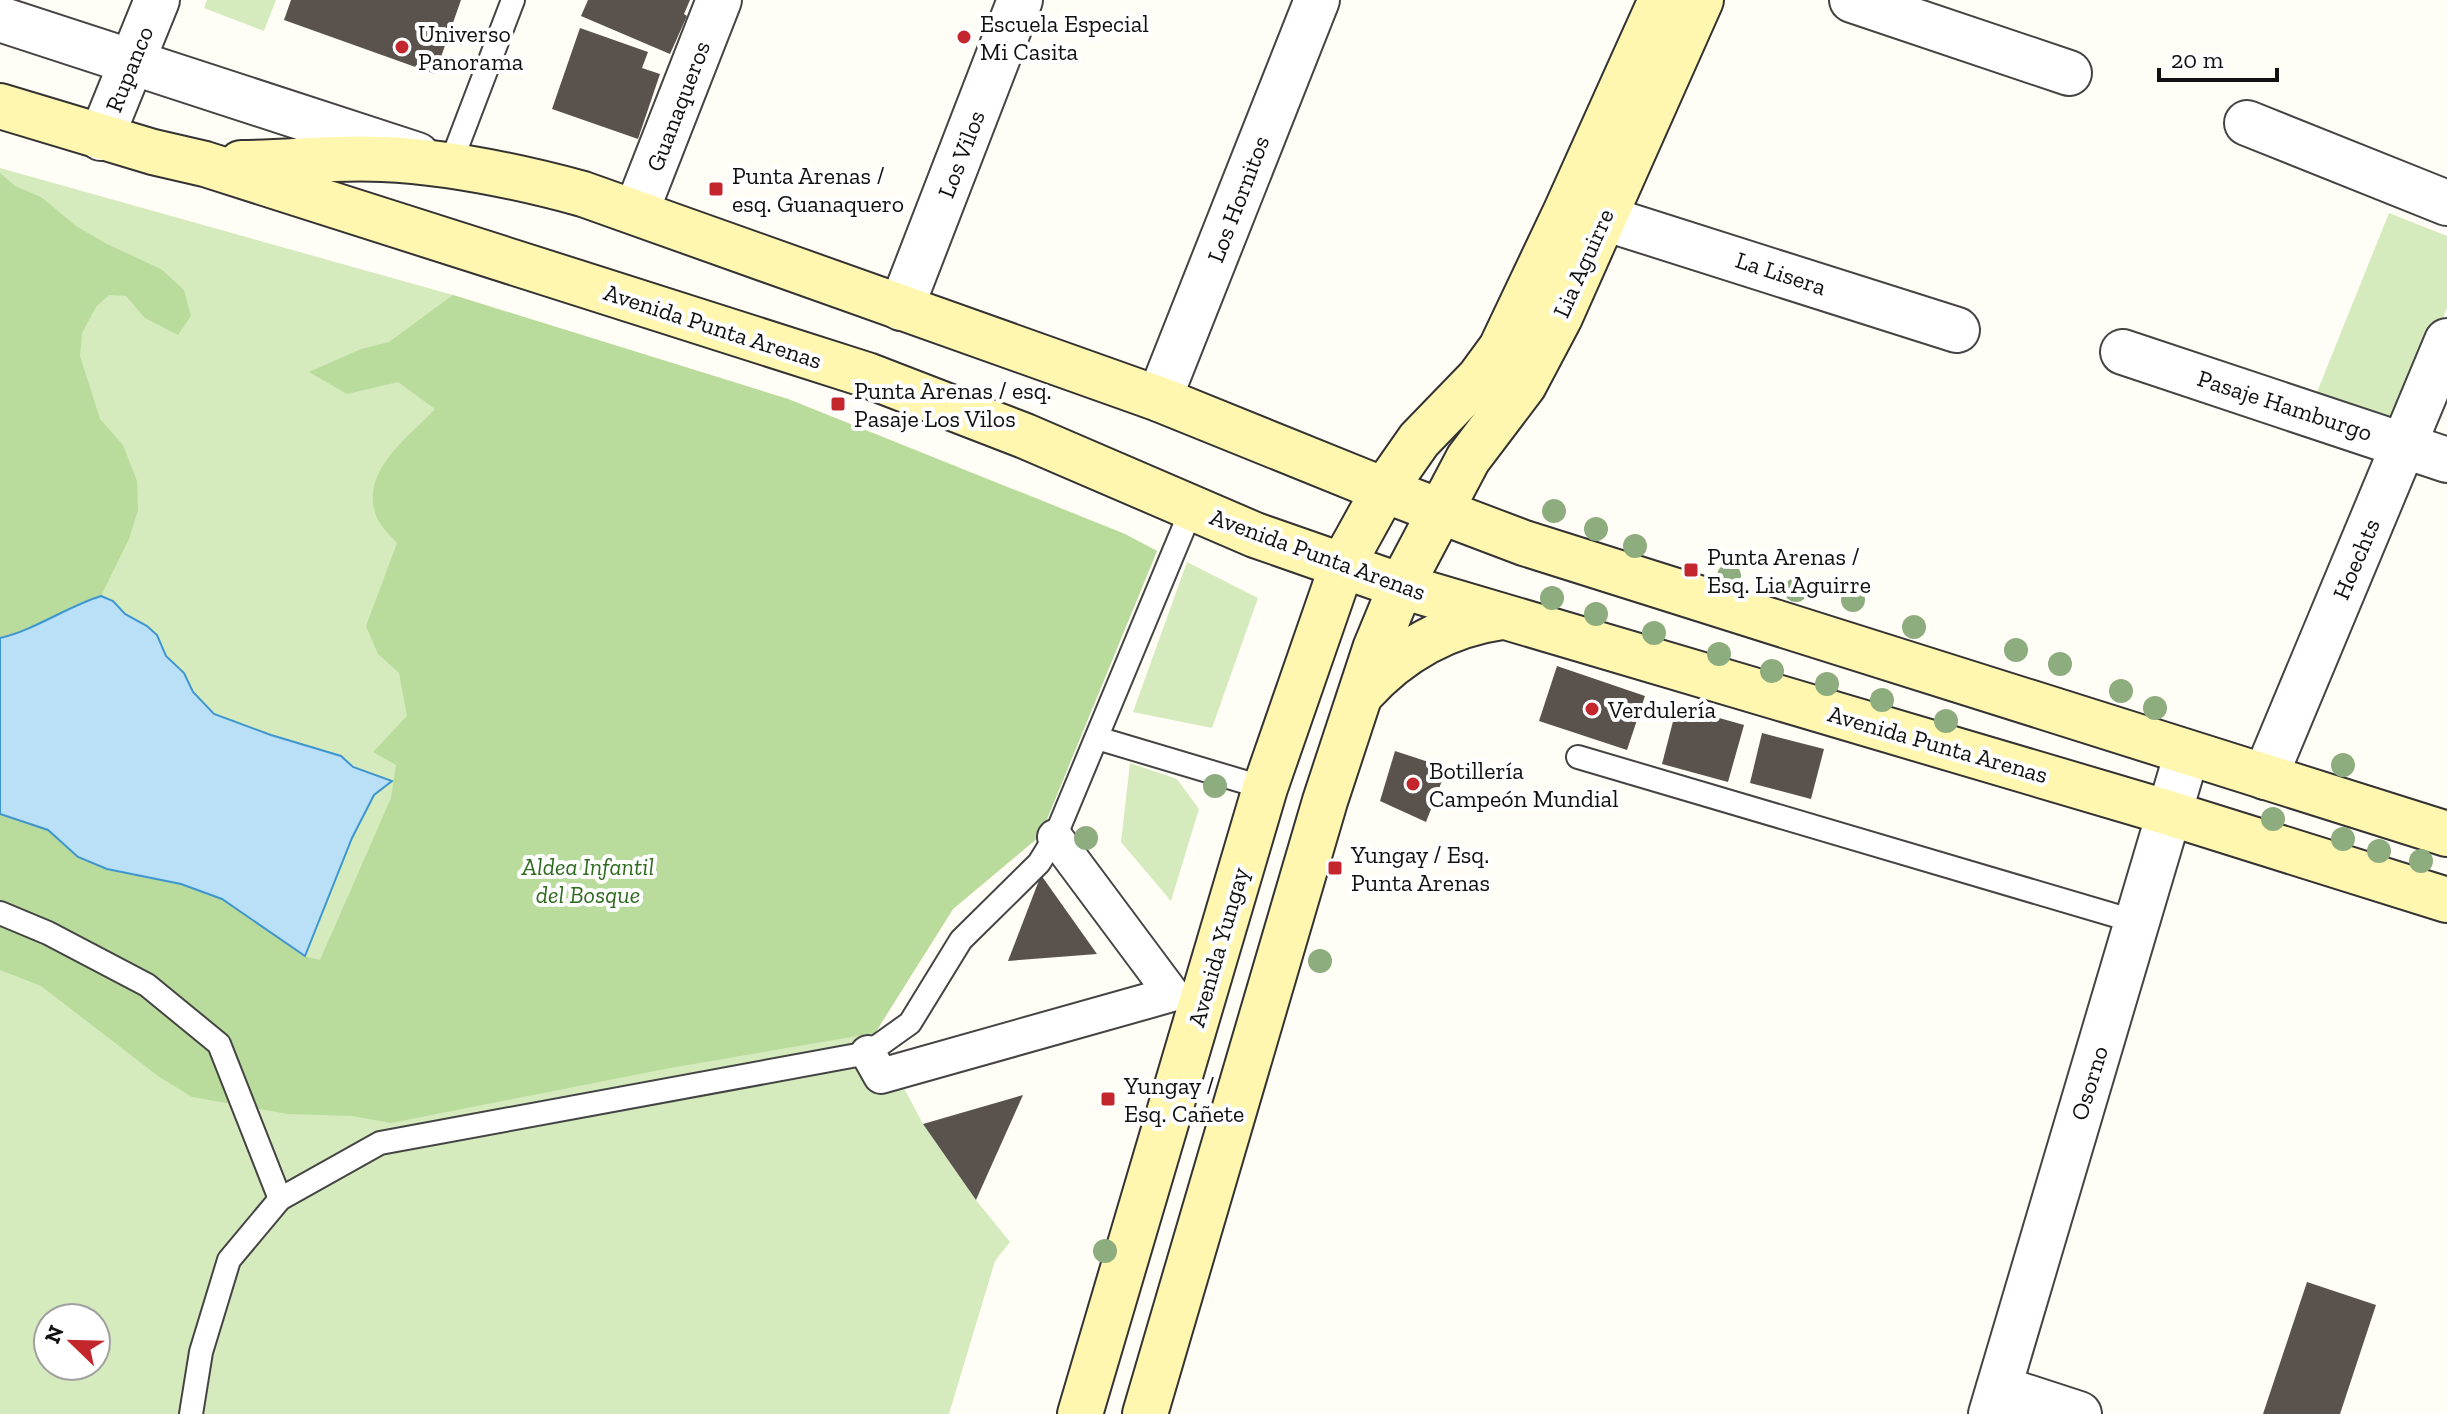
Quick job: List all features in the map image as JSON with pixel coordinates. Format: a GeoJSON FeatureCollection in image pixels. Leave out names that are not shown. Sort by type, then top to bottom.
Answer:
{"type":"FeatureCollection","features":[{"type":"Feature","properties":{"kind":"main road","name":"Lia Aguirre"},"geometry":{"type":"LineString","coordinates":[[1384,490],[1428,428],[1479,378],[1501,348],[1661,0]]}},
{"type":"Feature","properties":{"kind":"main road","name":"Lia Aguirre"},"geometry":{"type":"LineString","coordinates":[[1439,512],[1468,459],[1524,385],[1560,317],[1701,0]]}},
{"type":"Feature","properties":{"kind":"main road","name":"Avenida Punta Arenas"},"geometry":{"type":"LineString","coordinates":[[0,106],[101,138],[205,164],[867,375],[1025,436],[1268,539],[1401,586],[2169,813],[2447,900]]}},
{"type":"Feature","properties":{"kind":"main road","name":"Avenida Punta Arenas"},"geometry":{"type":"LineString","coordinates":[[205,164],[360,158],[450,165],[529,179],[636,212],[1159,399],[1439,512],[1592,566],[2447,834]]}},
{"type":"Feature","properties":{"kind":"main road","name":"Avenida Yungay"},"geometry":{"type":"LineString","coordinates":[[1080,1414],[1265,788],[1342,566],[1384,490]]}},
{"type":"Feature","properties":{"kind":"main road"},"geometry":{"type":"LineString","coordinates":[[1145,1414],[1358,698],[1401,586],[1439,512]]}},
{"type":"Feature","properties":{"kind":"main road"},"geometry":{"type":"LineString","coordinates":[[1358,698],[1392,664],[1418,645],[1478,620],[1505,617]]}},
{"type":"Feature","properties":{"kind":"street","name":"Rupanco"},"geometry":{"type":"LineString","coordinates":[[101,138],[157,0]]}},
{"type":"Feature","properties":{"kind":"street","name":"Guanaqueros"},"geometry":{"type":"LineString","coordinates":[[636,212],[719,0]]}},
{"type":"Feature","properties":{"kind":"street","name":"Los Vilos"},"geometry":{"type":"LineString","coordinates":[[901,308],[1020,0]]}},
{"type":"Feature","properties":{"kind":"street","name":"Los Hornitos"},"geometry":{"type":"LineString","coordinates":[[1159,399],[1317,0]]}},
{"type":"Feature","properties":{"kind":"street"},"geometry":{"type":"LineString","coordinates":[[1852,0],[2069,73]]}},
{"type":"Feature","properties":{"kind":"street","name":"Avenida Punta Arenas"},"geometry":{"type":"LineString","coordinates":[[0,19],[450,165]]}},
{"type":"Feature","properties":{"kind":"street"},"geometry":{"type":"LineString","coordinates":[[2247,123],[2447,203]]}},
{"type":"Feature","properties":{"kind":"street","name":"La Lisera"},"geometry":{"type":"LineString","coordinates":[[1604,218],[1957,330]]}},
{"type":"Feature","properties":{"kind":"street","name":"Hoechts"},"geometry":{"type":"LineString","coordinates":[[2265,777],[2447,341]]}},
{"type":"Feature","properties":{"kind":"street","name":"Pasaje Hamburgo"},"geometry":{"type":"LineString","coordinates":[[2123,352],[2447,460]]}},
{"type":"Feature","properties":{"kind":"street","name":"Osorno"},"geometry":{"type":"LineString","coordinates":[[1995,1401],[2187,753]]}},
{"type":"Feature","properties":{"kind":"street"},"geometry":{"type":"LineString","coordinates":[[868,1053],[881,1076],[1172,994],[1055,837]]}},
{"type":"Feature","properties":{"kind":"street"},"geometry":{"type":"LineString","coordinates":[[1995,1401],[2079,1414]]}},
{"type":"Feature","properties":{"kind":"lane"},"geometry":{"type":"LineString","coordinates":[[450,165],[513,0]]}},
{"type":"Feature","properties":{"kind":"lane"},"geometry":{"type":"LineString","coordinates":[[191,1414],[201,1352],[229,1260],[280,1199],[380,1143],[868,1053],[910,1023],[961,940],[1039,863],[1055,837],[1192,508]]}},
{"type":"Feature","properties":{"kind":"lane"},"geometry":{"type":"LineString","coordinates":[[1097,738],[1265,788]]}},
{"type":"Feature","properties":{"kind":"lane"},"geometry":{"type":"LineString","coordinates":[[1578,757],[2137,922]]}},
{"type":"Feature","properties":{"kind":"lane"},"geometry":{"type":"LineString","coordinates":[[0,913],[48,933],[147,985],[219,1044],[280,1199]]}},
{"type":"Feature","properties":{"kind":"green space"},"geometry":{"type":"Polygon","coordinates":[[[207,0],[276,0],[264,31],[204,8],[207,0]]]}},
{"type":"Feature","properties":{"kind":"green space","name":"Aldea Infantil del Bosque"},"geometry":{"type":"Polygon","coordinates":[[[0,168],[453,295],[788,399],[1125,534],[1157,551],[1040,836],[953,909],[875,1033],[923,1124],[976,1200],[1010,1242],[995,1261],[949,1414],[0,1414],[0,168]]]}},
{"type":"Feature","properties":{"kind":"green space"},"geometry":{"type":"Polygon","coordinates":[[[0,173],[15,186],[41,197],[76,226],[161,269],[184,290],[191,316],[178,335],[145,318],[126,296],[109,295],[96,307],[82,333],[80,356],[100,419],[123,445],[137,481],[138,510],[129,539],[101,596],[26,630],[0,638],[0,173]]]}},
{"type":"Feature","properties":{"kind":"green space"},"geometry":{"type":"Polygon","coordinates":[[[2389,213],[2447,236],[2447,308],[2396,435],[2313,402],[2389,213]]]}},
{"type":"Feature","properties":{"kind":"green space","name":"Aldea Infantil del Bosque"},"geometry":{"type":"Polygon","coordinates":[[[453,295],[788,399],[1125,534],[1157,551],[1040,836],[953,909],[875,1033],[670,1068],[391,1123],[352,1116],[288,1114],[192,1097],[158,1076],[41,986],[0,970],[0,814],[49,830],[78,857],[107,869],[181,884],[222,899],[304,956],[320,960],[391,798],[396,765],[373,752],[407,716],[399,673],[378,654],[366,626],[397,543],[377,518],[374,486],[389,457],[435,409],[398,382],[347,394],[309,372],[361,349],[389,342],[453,295]]]}},
{"type":"Feature","properties":{"kind":"green space"},"geometry":{"type":"Polygon","coordinates":[[[1187,562],[1258,598],[1212,728],[1133,712],[1187,562]]]}},
{"type":"Feature","properties":{"kind":"green space"},"geometry":{"type":"Polygon","coordinates":[[[1130,763],[1177,779],[1199,809],[1171,901],[1121,842],[1130,763]]]}},
{"type":"Feature","properties":{"kind":"water"},"geometry":{"type":"Polygon","coordinates":[[[101,596],[113,601],[125,614],[157,635],[166,656],[184,673],[193,692],[214,714],[341,756],[353,767],[392,781],[374,795],[352,838],[305,956],[222,899],[181,884],[107,869],[78,857],[48,830],[0,814],[0,638],[26,630],[101,596]]]}},
{"type":"Feature","properties":{"kind":"building","name":"Universo Panorama"},"geometry":{"type":"Polygon","coordinates":[[[291,0],[461,0],[435,74],[284,20],[291,0]]]}},
{"type":"Feature","properties":{"kind":"building"},"geometry":{"type":"Polygon","coordinates":[[[588,0],[690,0],[684,14],[687,16],[670,54],[581,16],[588,0]]]}},
{"type":"Feature","properties":{"kind":"building"},"geometry":{"type":"Polygon","coordinates":[[[580,28],[648,52],[642,68],[660,74],[638,139],[552,109],[580,28]]]}},
{"type":"Feature","properties":{"kind":"building","name":"Verdulería"},"geometry":{"type":"Polygon","coordinates":[[[1557,666],[1645,696],[1627,750],[1539,721],[1557,666]]]}},
{"type":"Feature","properties":{"kind":"building","name":"Verdulería"},"geometry":{"type":"Polygon","coordinates":[[[1677,706],[1744,725],[1728,782],[1662,764],[1677,706]]]}},
{"type":"Feature","properties":{"kind":"building","name":"Verdulería"},"geometry":{"type":"Polygon","coordinates":[[[1762,733],[1824,749],[1811,799],[1750,783],[1762,733]]]}},
{"type":"Feature","properties":{"kind":"building","name":"Botillería Campeón Mundial"},"geometry":{"type":"Polygon","coordinates":[[[1395,751],[1447,768],[1426,822],[1380,801],[1395,751]]]}},
{"type":"Feature","properties":{"kind":"building"},"geometry":{"type":"Polygon","coordinates":[[[1041,875],[1097,954],[1008,961],[1041,875]]]}},
{"type":"Feature","properties":{"kind":"building"},"geometry":{"type":"Polygon","coordinates":[[[1023,1095],[976,1200],[923,1124],[1023,1095]]]}},
{"type":"Feature","properties":{"kind":"building"},"geometry":{"type":"Polygon","coordinates":[[[2307,1282],[2376,1305],[2340,1414],[2263,1414],[2307,1282]]]}},
{"type":"Feature","properties":{"kind":"place","name":"Escuela Especial Mi Casita"},"geometry":{"type":"Point","coordinates":[964,37]}},
{"type":"Feature","properties":{"kind":"place","name":"Universo Panorama"},"geometry":{"type":"Point","coordinates":[402,47]}},
{"type":"Feature","properties":{"kind":"place","name":"Punta Arenas / esq. Guanaquero"},"geometry":{"type":"Point","coordinates":[716,189]}},
{"type":"Feature","properties":{"kind":"place","name":"Punta Arenas / esq. Pasaje Los Vilos"},"geometry":{"type":"Point","coordinates":[838,404]}},
{"type":"Feature","properties":{"kind":"place","name":"Punta Arenas / Esq. Lia Aguirre"},"geometry":{"type":"Point","coordinates":[1691,570]}},
{"type":"Feature","properties":{"kind":"place","name":"Verdulería"},"geometry":{"type":"Point","coordinates":[1592,709]}},
{"type":"Feature","properties":{"kind":"place","name":"Botillería Campeón Mundial"},"geometry":{"type":"Point","coordinates":[1413,784]}},
{"type":"Feature","properties":{"kind":"place","name":"Yungay / Esq. Punta Arenas"},"geometry":{"type":"Point","coordinates":[1335,868]}},
{"type":"Feature","properties":{"kind":"place","name":"Yungay / Esq. Cañete"},"geometry":{"type":"Point","coordinates":[1108,1099]}}]}
